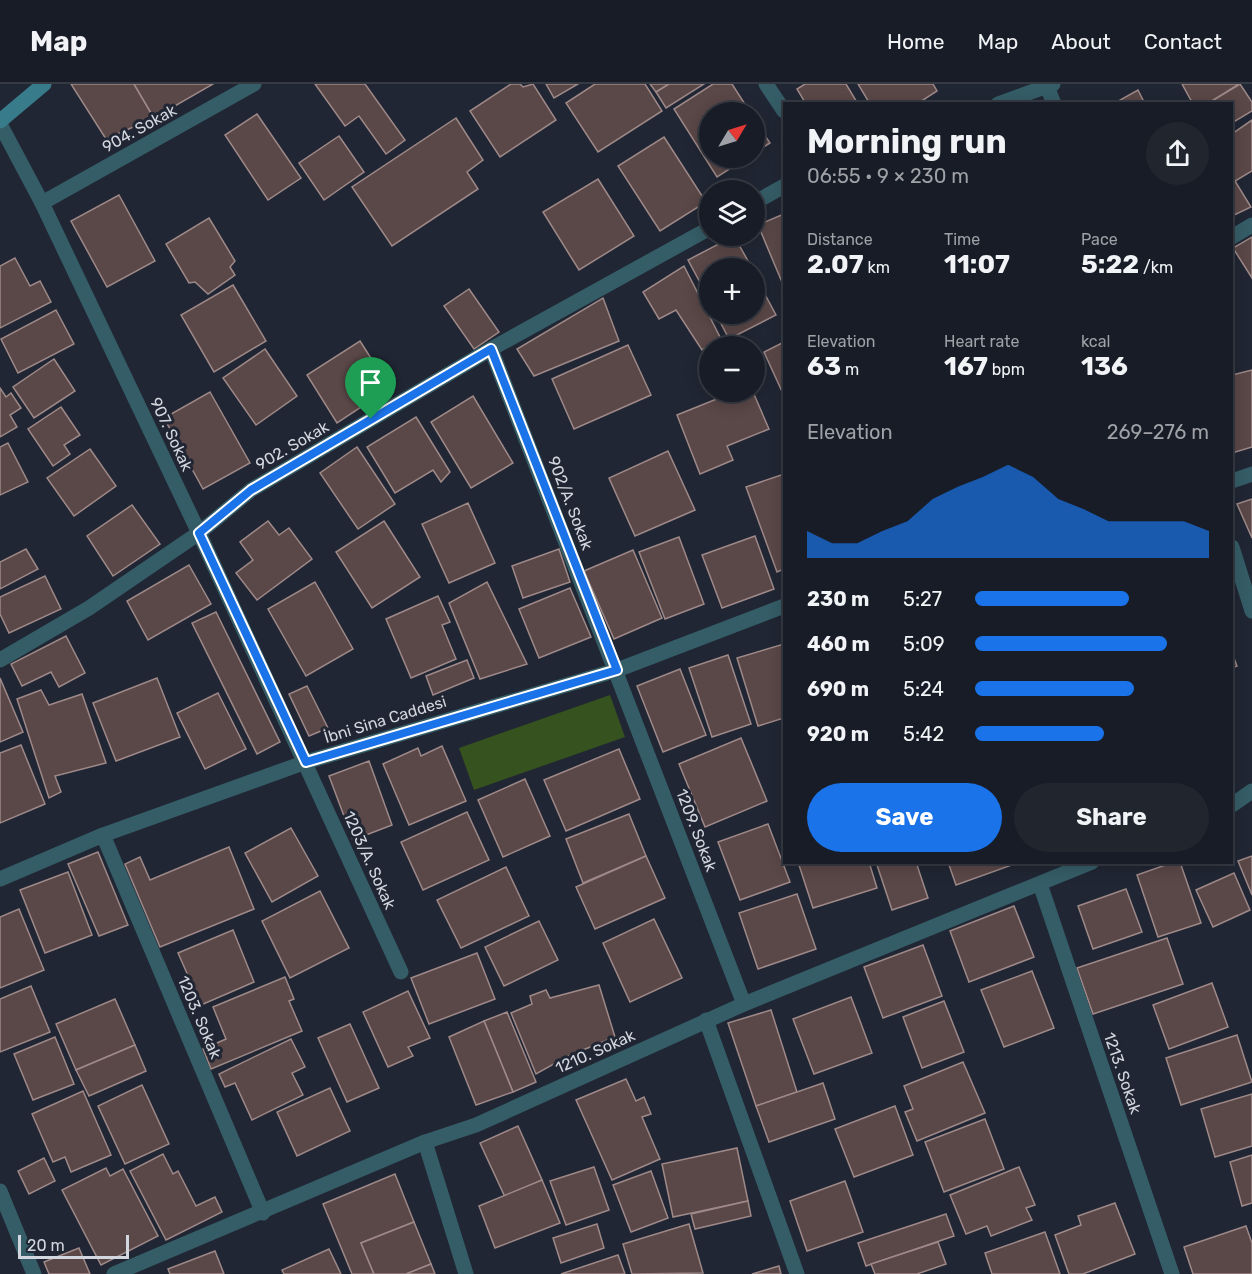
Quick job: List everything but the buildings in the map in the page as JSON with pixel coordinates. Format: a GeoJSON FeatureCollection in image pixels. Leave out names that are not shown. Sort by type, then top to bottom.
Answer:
{"type":"FeatureCollection","features":[{"type":"Feature","properties":{"kind":"main road"},"geometry":{"type":"LineString","coordinates":[[0,123],[44,84]]}},
{"type":"Feature","properties":{"kind":"street","name":"904. Sokak"},"geometry":{"type":"LineString","coordinates":[[42,203],[254,84]]}},
{"type":"Feature","properties":{"kind":"street"},"geometry":{"type":"LineString","coordinates":[[766,84],[783,110]]}},
{"type":"Feature","properties":{"kind":"street"},"geometry":{"type":"LineString","coordinates":[[1003,102],[1050,85],[1054,102]]}},
{"type":"Feature","properties":{"kind":"street","name":"907. Sokak"},"geometry":{"type":"LineString","coordinates":[[0,123],[42,203],[306,762]]}},
{"type":"Feature","properties":{"kind":"street"},"geometry":{"type":"LineString","coordinates":[[765,197],[783,187]]}},
{"type":"Feature","properties":{"kind":"street"},"geometry":{"type":"LineString","coordinates":[[1233,236],[1252,225]]}},
{"type":"Feature","properties":{"kind":"street","name":"902. Sokak"},"geometry":{"type":"LineString","coordinates":[[0,659],[88,608],[199,533],[251,490],[491,349],[699,234]]}},
{"type":"Feature","properties":{"kind":"street","name":"902/A. Sokak"},"geometry":{"type":"LineString","coordinates":[[491,349],[617,670]]}},
{"type":"Feature","properties":{"kind":"street"},"geometry":{"type":"LineString","coordinates":[[1233,481],[1252,474]]}},
{"type":"Feature","properties":{"kind":"street"},"geometry":{"type":"LineString","coordinates":[[1233,550],[1252,610]]}},
{"type":"Feature","properties":{"kind":"street","name":"İbni Sina Caddesi"},"geometry":{"type":"LineString","coordinates":[[0,879],[103,835],[306,762],[617,670],[783,606]]}},
{"type":"Feature","properties":{"kind":"street","name":"1209. Sokak"},"geometry":{"type":"LineString","coordinates":[[617,670],[744,1004]]}},
{"type":"Feature","properties":{"kind":"street","name":"1203/A. Sokak"},"geometry":{"type":"LineString","coordinates":[[306,762],[401,972]]}},
{"type":"Feature","properties":{"kind":"street"},"geometry":{"type":"LineString","coordinates":[[1233,804],[1252,791]]}},
{"type":"Feature","properties":{"kind":"street","name":"1203. Sokak"},"geometry":{"type":"LineString","coordinates":[[103,835],[263,1213]]}},
{"type":"Feature","properties":{"kind":"street","name":"1210. Sokak"},"geometry":{"type":"LineString","coordinates":[[114,1274],[263,1213],[425,1142],[476,1125],[706,1020],[1087,864]]}},
{"type":"Feature","properties":{"kind":"street","name":"1213. Sokak"},"geometry":{"type":"LineString","coordinates":[[1040,884],[1172,1274]]}},
{"type":"Feature","properties":{"kind":"street"},"geometry":{"type":"LineString","coordinates":[[706,1020],[797,1274]]}},
{"type":"Feature","properties":{"kind":"street"},"geometry":{"type":"LineString","coordinates":[[425,1142],[466,1274]]}},
{"type":"Feature","properties":{"kind":"street"},"geometry":{"type":"LineString","coordinates":[[0,1191],[34,1274]]}},
{"type":"Feature","properties":{"kind":"green space"},"geometry":{"type":"Polygon","coordinates":[[[610,695],[625,737],[474,790],[459,748],[610,695]]]}},
{"type":"Feature","properties":{"kind":"route"},"geometry":{"type":"LineString","coordinates":[[491,349],[617,670],[306,762],[199,533],[251,490],[371,419],[491,349]]}}]}
